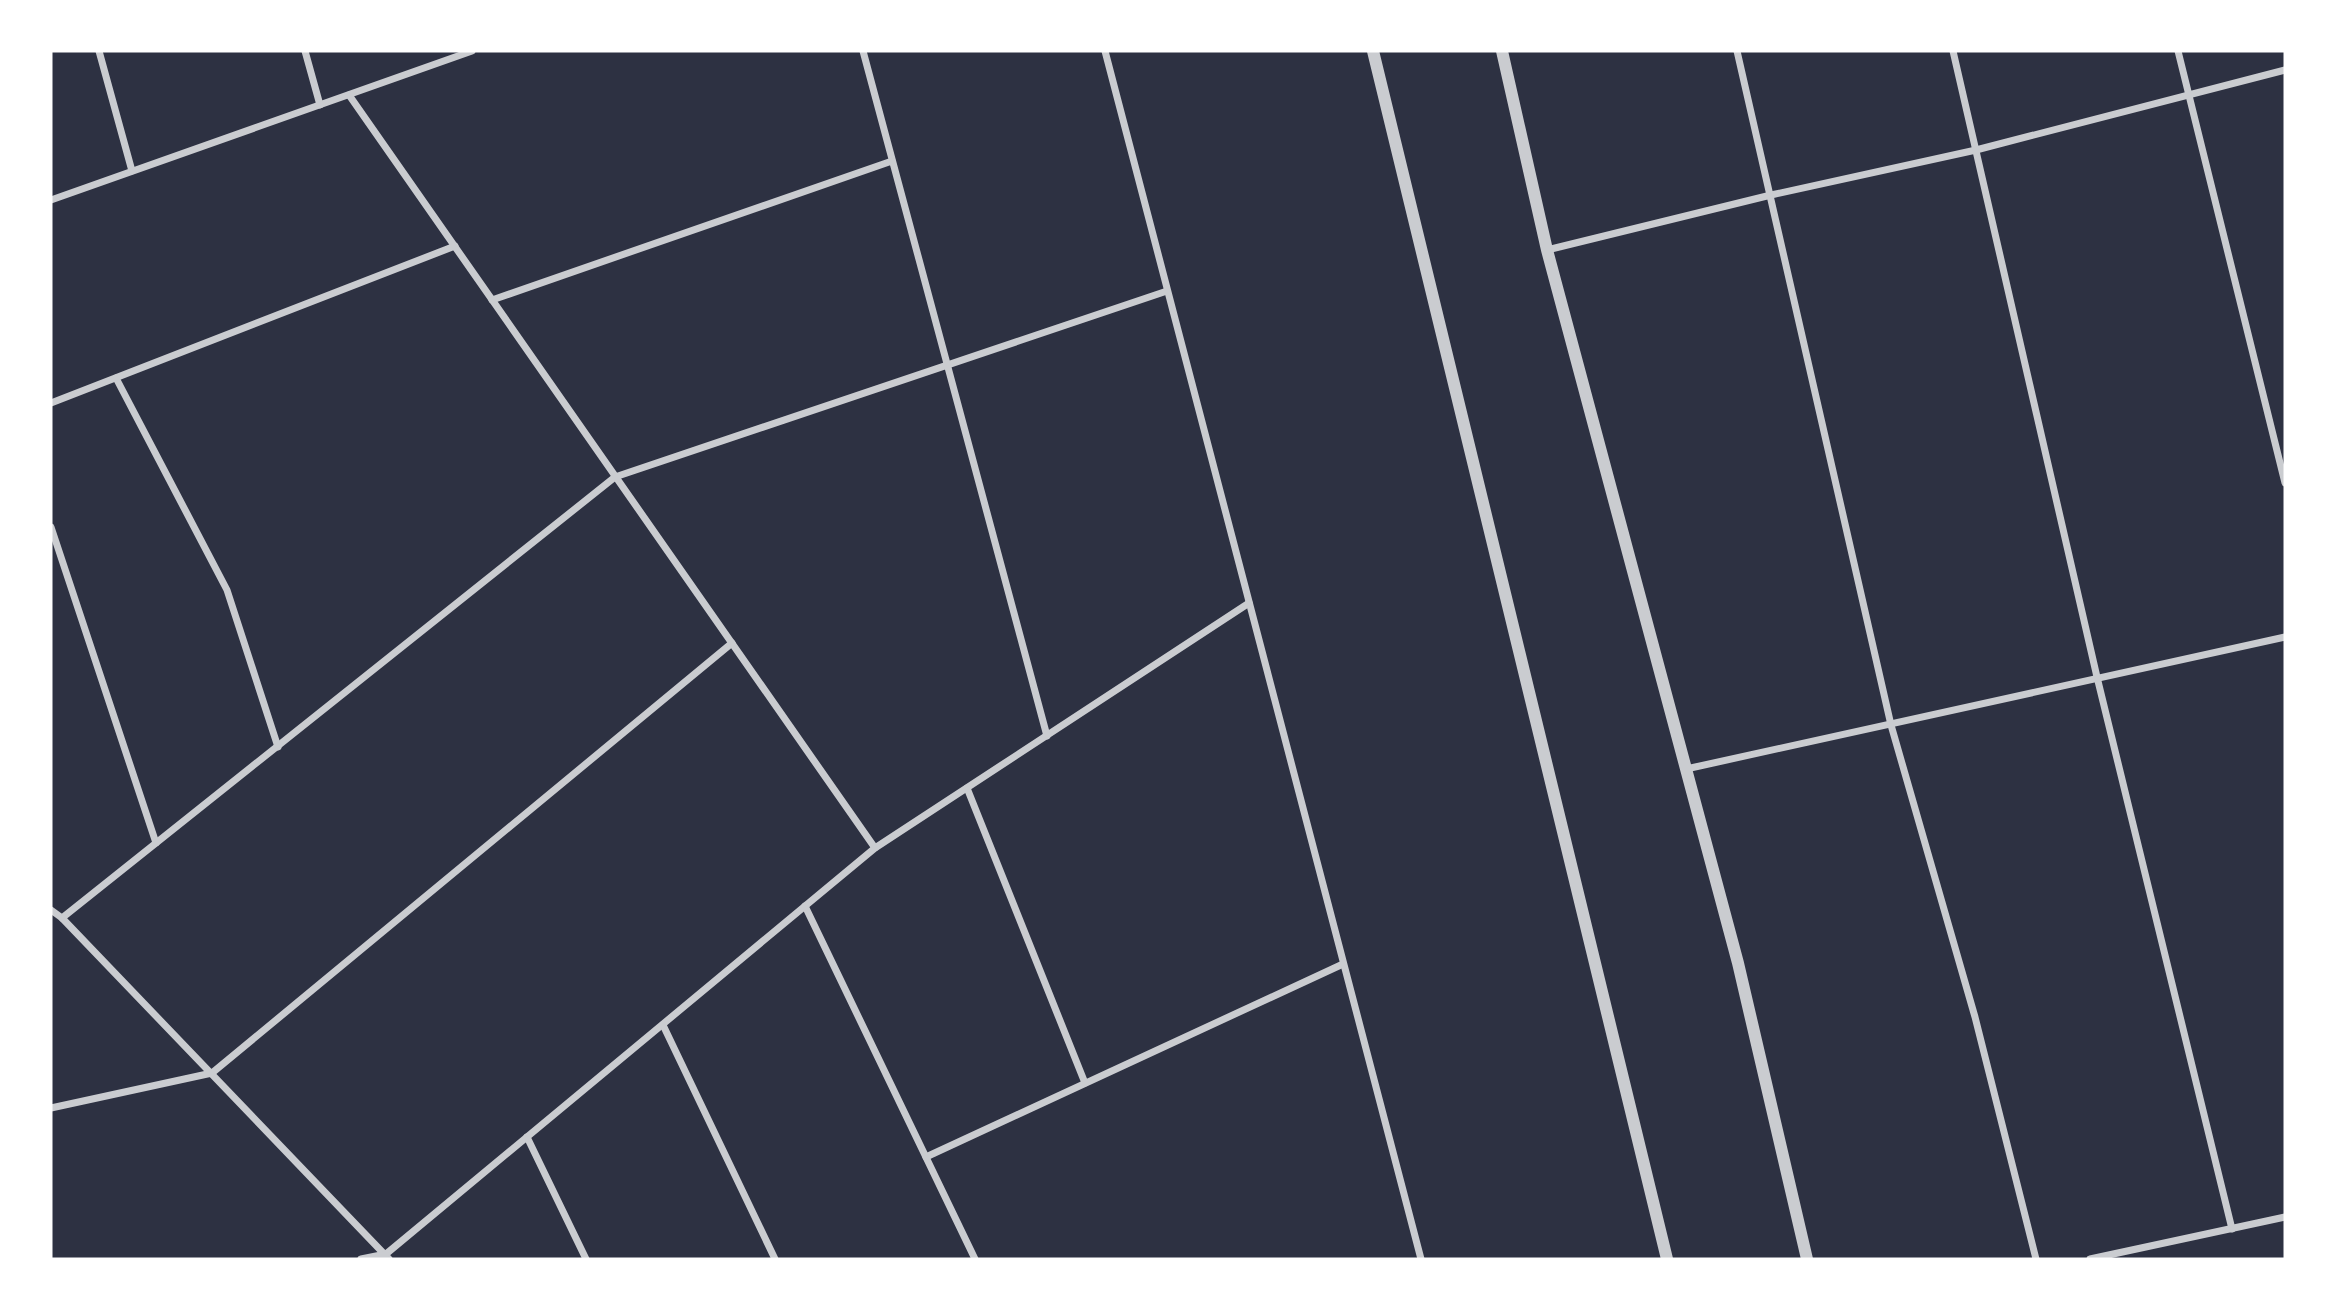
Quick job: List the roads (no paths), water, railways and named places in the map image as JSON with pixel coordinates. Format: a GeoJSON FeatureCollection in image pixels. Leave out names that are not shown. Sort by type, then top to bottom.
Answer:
{"type":"FeatureCollection","features":[{"type":"Feature","properties":{"kind":"street"},"geometry":{"type":"LineString","coordinates":[[99,51],[132,171]]}},
{"type":"Feature","properties":{"kind":"street"},"geometry":{"type":"LineString","coordinates":[[305,51],[320,105]]}},
{"type":"Feature","properties":{"kind":"street"},"geometry":{"type":"LineString","coordinates":[[51,200],[472,51]]}},
{"type":"Feature","properties":{"kind":"street"},"geometry":{"type":"LineString","coordinates":[[863,51],[1047,736]]}},
{"type":"Feature","properties":{"kind":"street"},"geometry":{"type":"LineString","coordinates":[[1105,51],[1421,1259]]}},
{"type":"Feature","properties":{"kind":"street"},"geometry":{"type":"LineString","coordinates":[[1373,51],[1667,1259]]}},
{"type":"Feature","properties":{"kind":"street"},"geometry":{"type":"LineString","coordinates":[[1502,51],[1547,250],[1738,963],[1807,1259]]}},
{"type":"Feature","properties":{"kind":"street"},"geometry":{"type":"LineString","coordinates":[[1737,51],[1891,725],[1975,1017],[2036,1259]]}},
{"type":"Feature","properties":{"kind":"street"},"geometry":{"type":"LineString","coordinates":[[1953,51],[2097,677],[2232,1228]]}},
{"type":"Feature","properties":{"kind":"street"},"geometry":{"type":"LineString","coordinates":[[2178,51],[2285,483]]}},
{"type":"Feature","properties":{"kind":"street"},"geometry":{"type":"LineString","coordinates":[[1547,250],[1771,195],[1976,149],[2285,70]]}},
{"type":"Feature","properties":{"kind":"street"},"geometry":{"type":"LineString","coordinates":[[349,95],[875,848]]}},
{"type":"Feature","properties":{"kind":"street"},"geometry":{"type":"LineString","coordinates":[[492,300],[892,161]]}},
{"type":"Feature","properties":{"kind":"street"},"geometry":{"type":"LineString","coordinates":[[51,403],[455,246]]}},
{"type":"Feature","properties":{"kind":"street"},"geometry":{"type":"LineString","coordinates":[[62,918],[615,477],[1167,291]]}},
{"type":"Feature","properties":{"kind":"street"},"geometry":{"type":"LineString","coordinates":[[116,377],[227,590],[278,747]]}},
{"type":"Feature","properties":{"kind":"street"},"geometry":{"type":"LineString","coordinates":[[51,527],[156,844]]}},
{"type":"Feature","properties":{"kind":"street"},"geometry":{"type":"LineString","coordinates":[[361,1259],[388,1257],[527,1137],[875,848],[1250,603]]}},
{"type":"Feature","properties":{"kind":"street"},"geometry":{"type":"LineString","coordinates":[[1686,769],[2285,638]]}},
{"type":"Feature","properties":{"kind":"street"},"geometry":{"type":"LineString","coordinates":[[51,1108],[212,1073],[732,643]]}},
{"type":"Feature","properties":{"kind":"street"},"geometry":{"type":"LineString","coordinates":[[967,788],[1085,1083]]}},
{"type":"Feature","properties":{"kind":"street"},"geometry":{"type":"LineString","coordinates":[[805,906],[975,1259]]}},
{"type":"Feature","properties":{"kind":"street"},"geometry":{"type":"LineString","coordinates":[[51,910],[62,918],[388,1257]]}},
{"type":"Feature","properties":{"kind":"street"},"geometry":{"type":"LineString","coordinates":[[926,1157],[1343,964]]}},
{"type":"Feature","properties":{"kind":"street"},"geometry":{"type":"LineString","coordinates":[[663,1025],[775,1259]]}},
{"type":"Feature","properties":{"kind":"street"},"geometry":{"type":"LineString","coordinates":[[527,1137],[586,1259]]}},
{"type":"Feature","properties":{"kind":"street"},"geometry":{"type":"LineString","coordinates":[[2090,1259],[2285,1217]]}}]}
